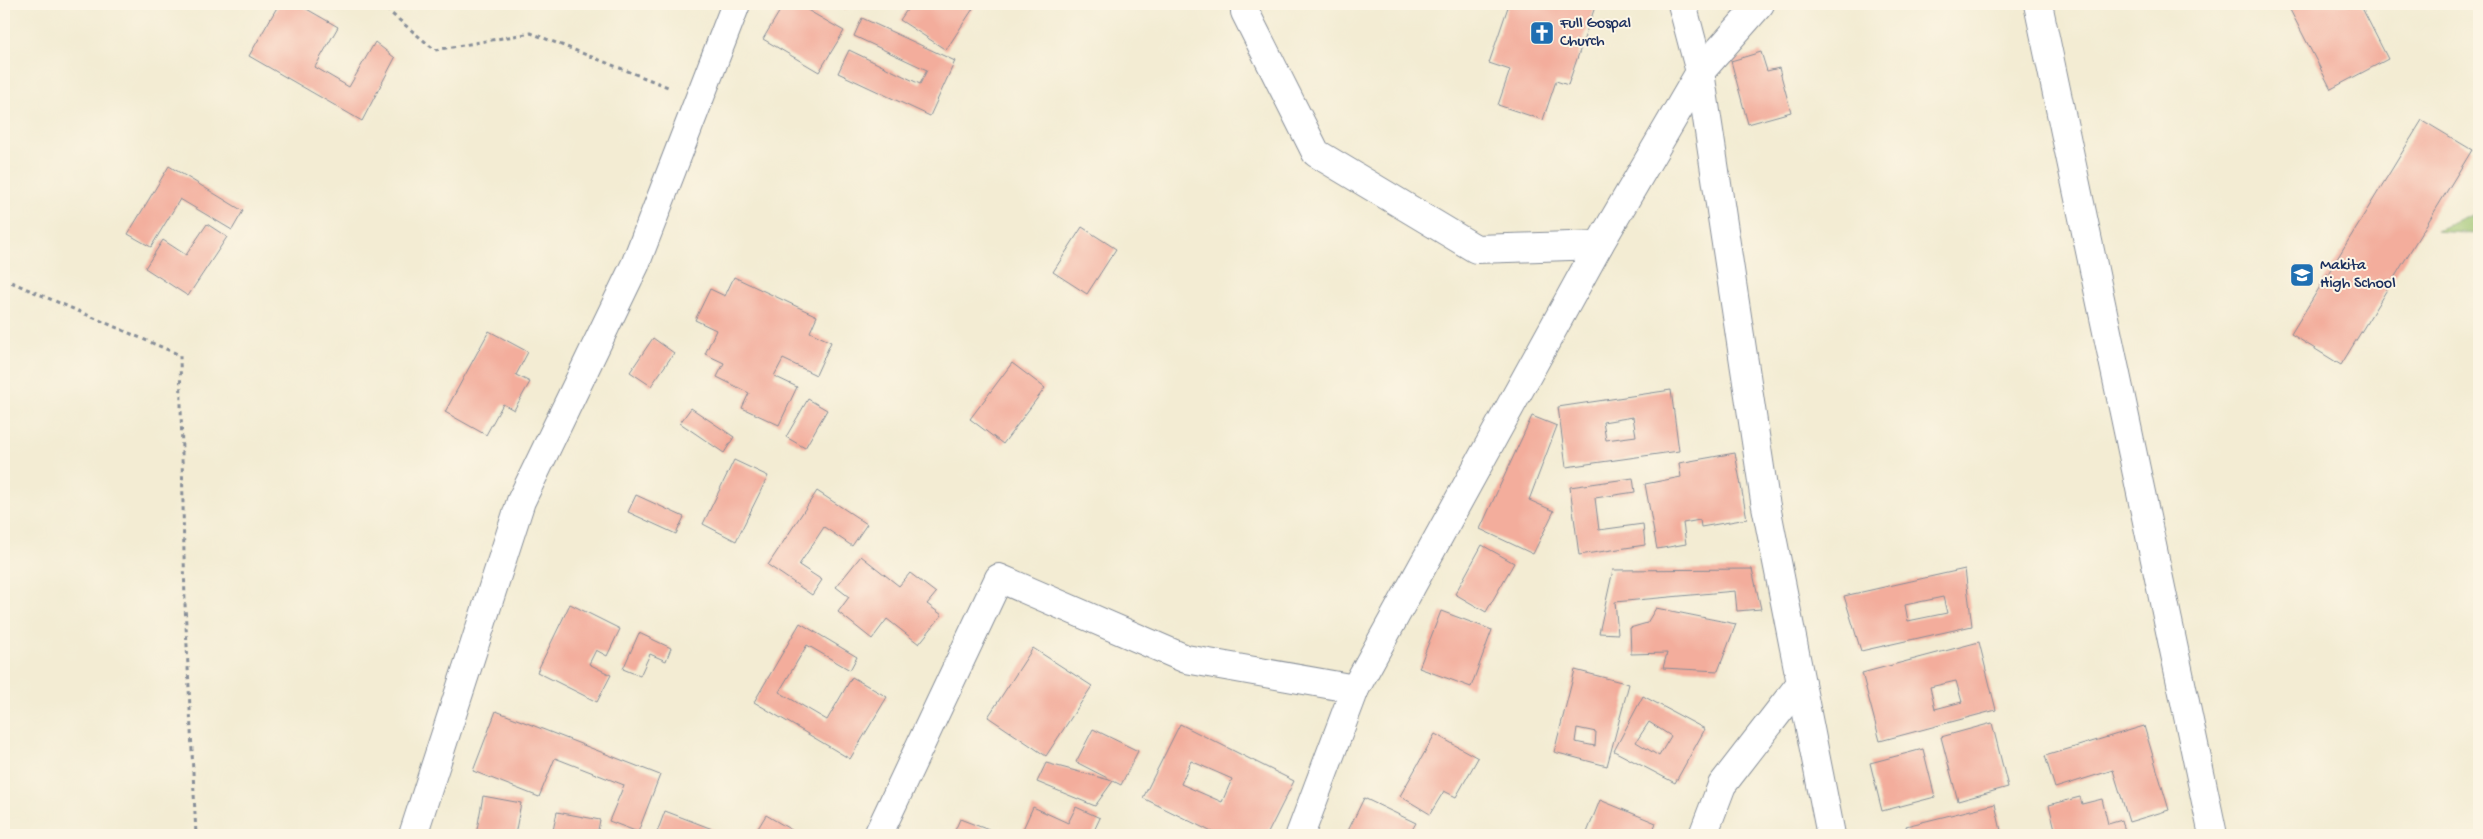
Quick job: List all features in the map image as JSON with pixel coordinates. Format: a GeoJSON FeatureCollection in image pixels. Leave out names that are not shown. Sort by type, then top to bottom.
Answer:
{"type":"FeatureCollection","features":[{"type":"Feature","properties":{"kind":"street"},"geometry":{"type":"LineString","coordinates":[[413,835],[521,501],[635,265],[736,4]]}},
{"type":"Feature","properties":{"kind":"street"},"geometry":{"type":"LineString","coordinates":[[1682,4],[1700,72],[1766,501],[1831,835]]}},
{"type":"Feature","properties":{"kind":"street"},"geometry":{"type":"LineString","coordinates":[[1300,835],[1355,689],[1599,245],[1700,72],[1760,4]]}},
{"type":"Feature","properties":{"kind":"street"},"geometry":{"type":"LineString","coordinates":[[2038,4],[2213,835]]}},
{"type":"Feature","properties":{"kind":"street"},"geometry":{"type":"LineString","coordinates":[[1242,6],[1316,152],[1476,249],[1599,245]]}},
{"type":"Feature","properties":{"kind":"street"},"geometry":{"type":"LineString","coordinates":[[878,835],[999,578],[1186,659],[1355,689]]}},
{"type":"Feature","properties":{"kind":"street"},"geometry":{"type":"LineString","coordinates":[[1703,835],[1722,784],[1801,683]]}},
{"type":"Feature","properties":{"kind":"path"},"geometry":{"type":"LineString","coordinates":[[380,4],[435,50],[531,33],[699,100]]}},
{"type":"Feature","properties":{"kind":"path"},"geometry":{"type":"LineString","coordinates":[[4,279],[180,354],[185,604],[196,835]]}},
{"type":"Feature","properties":{"kind":"green space"},"geometry":{"type":"Polygon","coordinates":[[[2479,212],[2479,234],[2436,231],[2479,212]]]}},
{"type":"Feature","properties":{"kind":"building"},"geometry":{"type":"Polygon","coordinates":[[[279,4],[298,4],[338,27],[315,67],[349,87],[375,42],[395,58],[362,121],[249,56],[279,4]]]}},
{"type":"Feature","properties":{"kind":"building"},"geometry":{"type":"Polygon","coordinates":[[[784,4],[797,4],[844,31],[819,72],[763,39],[784,4]]]}},
{"type":"Feature","properties":{"kind":"building"},"geometry":{"type":"Polygon","coordinates":[[[835,4],[850,4],[846,10],[835,4]]]}},
{"type":"Feature","properties":{"kind":"building"},"geometry":{"type":"Polygon","coordinates":[[[911,4],[976,4],[946,50],[900,20],[911,4]]]}},
{"type":"Feature","properties":{"kind":"building","name":"Full Gospal Church"},"geometry":{"type":"Polygon","coordinates":[[[1509,4],[1596,4],[1568,85],[1556,81],[1543,120],[1498,105],[1510,70],[1489,63],[1509,4]]]}},
{"type":"Feature","properties":{"kind":"building"},"geometry":{"type":"Polygon","coordinates":[[[2287,4],[2360,4],[2388,59],[2331,89],[2287,4]]]}},
{"type":"Feature","properties":{"kind":"building"},"geometry":{"type":"Polygon","coordinates":[[[862,18],[955,61],[930,116],[838,73],[849,50],[920,84],[927,70],[854,36],[862,18]]]}},
{"type":"Feature","properties":{"kind":"building"},"geometry":{"type":"Polygon","coordinates":[[[1761,52],[1767,71],[1779,68],[1791,112],[1748,124],[1731,61],[1761,52]]]}},
{"type":"Feature","properties":{"kind":"building"},"geometry":{"type":"Polygon","coordinates":[[[2422,120],[2472,150],[2341,365],[2291,334],[2422,120]]]}},
{"type":"Feature","properties":{"kind":"building"},"geometry":{"type":"Polygon","coordinates":[[[169,166],[243,211],[232,230],[180,199],[151,247],[128,234],[169,166]]]}},
{"type":"Feature","properties":{"kind":"building"},"geometry":{"type":"Polygon","coordinates":[[[207,224],[227,237],[188,296],[145,268],[163,240],[186,255],[207,224]]]}},
{"type":"Feature","properties":{"kind":"building"},"geometry":{"type":"Polygon","coordinates":[[[1082,227],[1116,249],[1087,294],[1053,272],[1082,227]]]}},
{"type":"Feature","properties":{"kind":"building"},"geometry":{"type":"Polygon","coordinates":[[[734,277],[817,316],[810,332],[831,342],[816,375],[783,359],[774,376],[797,387],[779,425],[742,408],[749,393],[717,377],[724,363],[705,354],[716,330],[695,320],[710,289],[725,296],[734,277]]]}},
{"type":"Feature","properties":{"kind":"building"},"geometry":{"type":"Polygon","coordinates":[[[489,331],[528,352],[516,375],[530,382],[514,410],[503,404],[486,435],[445,412],[489,331]]]}},
{"type":"Feature","properties":{"kind":"building"},"geometry":{"type":"Polygon","coordinates":[[[653,338],[674,353],[651,386],[630,372],[653,338]]]}},
{"type":"Feature","properties":{"kind":"building"},"geometry":{"type":"Polygon","coordinates":[[[1012,363],[1045,388],[1003,444],[970,419],[1012,363]]]}},
{"type":"Feature","properties":{"kind":"building"},"geometry":{"type":"Polygon","coordinates":[[[1671,390],[1679,451],[1566,467],[1558,407],[1671,390]],[[1633,417],[1603,422],[1606,440],[1636,436],[1633,417]]]}},
{"type":"Feature","properties":{"kind":"building"},"geometry":{"type":"Polygon","coordinates":[[[808,399],[827,410],[805,448],[786,437],[808,399]]]}},
{"type":"Feature","properties":{"kind":"building"},"geometry":{"type":"Polygon","coordinates":[[[691,408],[734,437],[724,453],[680,423],[691,408]]]}},
{"type":"Feature","properties":{"kind":"building"},"geometry":{"type":"Polygon","coordinates":[[[1532,416],[1557,426],[1529,500],[1554,511],[1533,554],[1480,529],[1532,416]]]}},
{"type":"Feature","properties":{"kind":"building"},"geometry":{"type":"Polygon","coordinates":[[[1735,453],[1747,519],[1701,527],[1700,520],[1683,523],[1686,544],[1657,549],[1645,484],[1681,477],[1679,463],[1735,453]]]}},
{"type":"Feature","properties":{"kind":"building"},"geometry":{"type":"Polygon","coordinates":[[[734,460],[768,476],[736,541],[703,524],[734,460]]]}},
{"type":"Feature","properties":{"kind":"building"},"geometry":{"type":"Polygon","coordinates":[[[1633,478],[1635,492],[1595,498],[1599,530],[1643,524],[1645,545],[1579,555],[1570,487],[1633,478]]]}},
{"type":"Feature","properties":{"kind":"building"},"geometry":{"type":"Polygon","coordinates":[[[817,491],[867,524],[852,546],[824,527],[799,565],[822,580],[812,595],[768,565],[817,491]]]}},
{"type":"Feature","properties":{"kind":"building"},"geometry":{"type":"Polygon","coordinates":[[[636,495],[684,517],[676,534],[628,512],[636,495]]]}},
{"type":"Feature","properties":{"kind":"building"},"geometry":{"type":"Polygon","coordinates":[[[1482,545],[1514,563],[1486,612],[1455,594],[1482,545]]]}},
{"type":"Feature","properties":{"kind":"building"},"geometry":{"type":"Polygon","coordinates":[[[861,556],[899,586],[910,573],[936,593],[927,604],[942,615],[919,644],[887,619],[872,639],[838,612],[849,597],[836,587],[861,556]]]}},
{"type":"Feature","properties":{"kind":"building"},"geometry":{"type":"Polygon","coordinates":[[[1752,569],[1761,609],[1737,611],[1735,591],[1615,602],[1618,634],[1599,633],[1613,570],[1752,569]]]}},
{"type":"Feature","properties":{"kind":"building"},"geometry":{"type":"Polygon","coordinates":[[[1965,569],[1972,626],[1861,651],[1844,596],[1965,569]],[[1943,597],[1905,605],[1908,621],[1947,613],[1943,597]]]}},
{"type":"Feature","properties":{"kind":"building"},"geometry":{"type":"Polygon","coordinates":[[[570,604],[620,629],[607,656],[596,650],[589,664],[611,675],[597,702],[537,672],[570,604]]]}},
{"type":"Feature","properties":{"kind":"building"},"geometry":{"type":"Polygon","coordinates":[[[1656,608],[1736,624],[1718,671],[1663,668],[1667,653],[1631,654],[1630,628],[1647,623],[1656,608]]]}},
{"type":"Feature","properties":{"kind":"building"},"geometry":{"type":"Polygon","coordinates":[[[1441,611],[1492,630],[1471,687],[1419,668],[1441,611]]]}},
{"type":"Feature","properties":{"kind":"building"},"geometry":{"type":"Polygon","coordinates":[[[800,623],[857,657],[850,670],[807,645],[779,692],[827,720],[852,677],[887,697],[850,759],[754,702],[800,623]]]}},
{"type":"Feature","properties":{"kind":"building"},"geometry":{"type":"Polygon","coordinates":[[[639,633],[671,648],[666,661],[650,654],[640,676],[623,669],[639,633]]]}},
{"type":"Feature","properties":{"kind":"building"},"geometry":{"type":"Polygon","coordinates":[[[1979,642],[1996,710],[1880,741],[1862,673],[1979,642]],[[1956,681],[1930,687],[1935,709],[1962,702],[1956,681]]]}},
{"type":"Feature","properties":{"kind":"building"},"geometry":{"type":"Polygon","coordinates":[[[1033,648],[1092,686],[1046,756],[988,717],[1033,648]]]}},
{"type":"Feature","properties":{"kind":"building"},"geometry":{"type":"Polygon","coordinates":[[[1575,670],[1629,684],[1607,766],[1554,752],[1575,670]],[[1577,728],[1575,742],[1595,746],[1596,732],[1577,728]]]}},
{"type":"Feature","properties":{"kind":"building"},"geometry":{"type":"Polygon","coordinates":[[[1643,696],[1705,729],[1675,783],[1614,751],[1643,696]],[[1649,722],[1636,742],[1659,756],[1671,736],[1649,722]]]}},
{"type":"Feature","properties":{"kind":"building"},"geometry":{"type":"Polygon","coordinates":[[[496,711],[660,775],[638,832],[609,821],[624,785],[555,758],[539,797],[473,771],[496,711]]]}},
{"type":"Feature","properties":{"kind":"building"},"geometry":{"type":"Polygon","coordinates":[[[1992,723],[2008,787],[1958,801],[1941,737],[1992,723]]]}},
{"type":"Feature","properties":{"kind":"building"},"geometry":{"type":"Polygon","coordinates":[[[1180,724],[1294,781],[1267,835],[1218,835],[1143,798],[1180,724]],[[1191,761],[1181,784],[1222,802],[1232,779],[1191,761]]]}},
{"type":"Feature","properties":{"kind":"building"},"geometry":{"type":"Polygon","coordinates":[[[2144,726],[2169,810],[2129,822],[2113,770],[2055,788],[2045,756],[2144,726]]]}},
{"type":"Feature","properties":{"kind":"building"},"geometry":{"type":"Polygon","coordinates":[[[1093,729],[1138,751],[1121,785],[1076,762],[1093,729]]]}},
{"type":"Feature","properties":{"kind":"building"},"geometry":{"type":"Polygon","coordinates":[[[1435,734],[1478,758],[1456,797],[1444,791],[1430,814],[1400,796],[1435,734]]]}},
{"type":"Feature","properties":{"kind":"building"},"geometry":{"type":"Polygon","coordinates":[[[1923,749],[1935,797],[1882,811],[1870,763],[1923,749]]]}},
{"type":"Feature","properties":{"kind":"building"},"geometry":{"type":"Polygon","coordinates":[[[1046,763],[1113,781],[1095,806],[1037,782],[1046,763]]]}},
{"type":"Feature","properties":{"kind":"building"},"geometry":{"type":"Polygon","coordinates":[[[483,796],[521,803],[515,835],[476,835],[483,796]]]}},
{"type":"Feature","properties":{"kind":"building"},"geometry":{"type":"Polygon","coordinates":[[[2080,797],[2082,804],[2102,799],[2108,824],[2122,820],[2126,835],[2041,835],[2040,833],[2055,829],[2049,805],[2080,797]]]}},
{"type":"Feature","properties":{"kind":"building"},"geometry":{"type":"Polygon","coordinates":[[[1364,798],[1416,823],[1409,835],[1346,835],[1364,798]]]}},
{"type":"Feature","properties":{"kind":"building"},"geometry":{"type":"Polygon","coordinates":[[[1600,800],[1656,823],[1651,835],[1586,835],[1600,800]]]}},
{"type":"Feature","properties":{"kind":"building"},"geometry":{"type":"Polygon","coordinates":[[[1995,804],[2002,835],[1908,835],[1906,826],[1995,804]]]}},
{"type":"Feature","properties":{"kind":"building"},"geometry":{"type":"Polygon","coordinates":[[[1033,807],[1068,823],[1076,807],[1100,818],[1092,835],[1037,835],[1023,829],[1033,807]]]}},
{"type":"Feature","properties":{"kind":"building"},"geometry":{"type":"Polygon","coordinates":[[[665,811],[728,835],[656,835],[665,811]]]}},
{"type":"Feature","properties":{"kind":"building"},"geometry":{"type":"Polygon","coordinates":[[[557,812],[600,820],[597,835],[552,835],[557,812]]]}},
{"type":"Feature","properties":{"kind":"building"},"geometry":{"type":"Polygon","coordinates":[[[766,815],[800,835],[754,835],[766,815]]]}},
{"type":"Feature","properties":{"kind":"building"},"geometry":{"type":"Polygon","coordinates":[[[960,819],[1002,835],[953,835],[960,819]]]}},
{"type":"Feature","properties":{"kind":"place","name":"Full Gospal Church"},"geometry":{"type":"Point","coordinates":[1542,33]}},
{"type":"Feature","properties":{"kind":"place","name":"Makita High School"},"geometry":{"type":"Point","coordinates":[2302,275]}}]}
